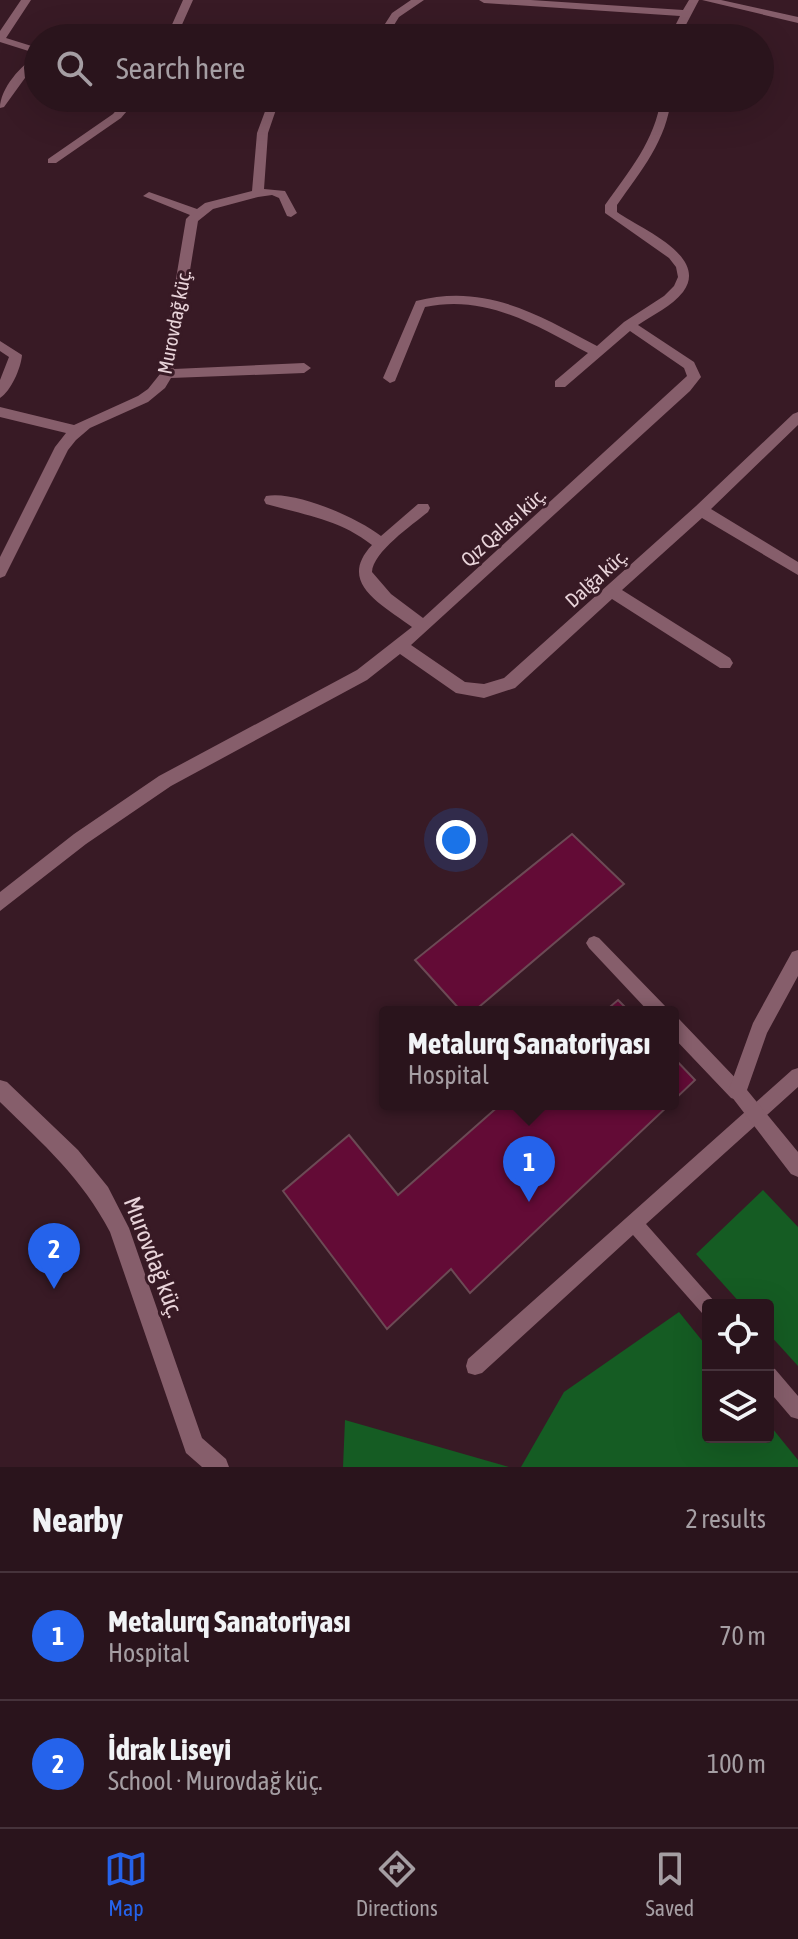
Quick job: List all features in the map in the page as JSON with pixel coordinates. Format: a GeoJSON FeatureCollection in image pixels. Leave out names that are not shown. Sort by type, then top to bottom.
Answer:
{"type":"FeatureCollection","features":[{"type":"Feature","properties":{"kind":"street"},"geometry":{"type":"LineString","coordinates":[[24,47],[0,39],[26,0]]}},
{"type":"Feature","properties":{"kind":"street"},"geometry":{"type":"LineString","coordinates":[[177,24],[188,0]]}},
{"type":"Feature","properties":{"kind":"street"},"geometry":{"type":"LineString","coordinates":[[386,24],[419,0]]}},
{"type":"Feature","properties":{"kind":"street"},"geometry":{"type":"LineString","coordinates":[[484,0],[686,13]]}},
{"type":"Feature","properties":{"kind":"street"},"geometry":{"type":"LineString","coordinates":[[681,24],[694,0]]}},
{"type":"Feature","properties":{"kind":"street"},"geometry":{"type":"LineString","coordinates":[[707,0],[798,20]]}},
{"type":"Feature","properties":{"kind":"street"},"geometry":{"type":"LineString","coordinates":[[0,105],[24,72]]}},
{"type":"Feature","properties":{"kind":"street"},"geometry":{"type":"LineString","coordinates":[[52,161],[121,112]]}},
{"type":"Feature","properties":{"kind":"street"},"geometry":{"type":"LineString","coordinates":[[258,193],[261,129],[266,112]]}},
{"type":"Feature","properties":{"kind":"street"},"geometry":{"type":"LineString","coordinates":[[560,384],[629,325],[681,288],[685,276],[677,257],[666,247],[620,222],[611,213],[611,205],[656,139],[666,112]]}},
{"type":"Feature","properties":{"kind":"street"},"geometry":{"type":"LineString","coordinates":[[149,196],[196,213],[209,206],[258,193],[279,191],[291,213]]}},
{"type":"Feature","properties":{"kind":"street","name":"Murovdağ küç."},"geometry":{"type":"LineString","coordinates":[[75,430],[151,395],[167,374],[192,219],[196,213]]}},
{"type":"Feature","properties":{"kind":"street"},"geometry":{"type":"LineString","coordinates":[[390,378],[420,304],[436,299],[508,305],[598,352]]}},
{"type":"Feature","properties":{"kind":"street","name":"Qız Qalası küç."},"geometry":{"type":"LineString","coordinates":[[0,903],[80,839],[165,781],[342,687],[400,646],[694,377],[689,365],[629,325]]}},
{"type":"Feature","properties":{"kind":"street"},"geometry":{"type":"LineString","coordinates":[[0,345],[16,355],[0,393]]}},
{"type":"Feature","properties":{"kind":"street"},"geometry":{"type":"LineString","coordinates":[[167,374],[304,368]]}},
{"type":"Feature","properties":{"kind":"street"},"geometry":{"type":"LineString","coordinates":[[0,412],[75,430],[62,447],[0,572]]}},
{"type":"Feature","properties":{"kind":"street","name":"Dalğa küç."},"geometry":{"type":"LineString","coordinates":[[400,646],[462,688],[484,691],[509,683],[701,510],[798,417]]}},
{"type":"Feature","properties":{"kind":"street"},"geometry":{"type":"LineString","coordinates":[[271,500],[330,513],[359,525],[381,544]]}},
{"type":"Feature","properties":{"kind":"street"},"geometry":{"type":"LineString","coordinates":[[423,508],[381,544],[364,565],[363,576],[370,587],[423,627]]}},
{"type":"Feature","properties":{"kind":"street"},"geometry":{"type":"LineString","coordinates":[[701,510],[798,569]]}},
{"type":"Feature","properties":{"kind":"street"},"geometry":{"type":"LineString","coordinates":[[611,591],[725,663]]}},
{"type":"Feature","properties":{"kind":"street"},"geometry":{"type":"LineString","coordinates":[[798,958],[759,1029],[737,1092],[798,1167]]}},
{"type":"Feature","properties":{"kind":"street","name":"Murovdağ küç."},"geometry":{"type":"LineString","coordinates":[[0,1089],[71,1157],[101,1194],[119,1228],[194,1445],[218,1467]]}},
{"type":"Feature","properties":{"kind":"lane"},"geometry":{"type":"LineString","coordinates":[[594,943],[654,1006]]}},
{"type":"Feature","properties":{"kind":"lane"},"geometry":{"type":"LineString","coordinates":[[679,1031],[737,1092]]}},
{"type":"Feature","properties":{"kind":"lane"},"geometry":{"type":"LineString","coordinates":[[475,1366],[798,1076]]}},
{"type":"Feature","properties":{"kind":"lane"},"geometry":{"type":"LineString","coordinates":[[634,1223],[702,1300]]}},
{"type":"Feature","properties":{"kind":"lane"},"geometry":{"type":"LineString","coordinates":[[774,1383],[798,1410]]}},
{"type":"Feature","properties":{"kind":"green space"},"geometry":{"type":"Polygon","coordinates":[[[763,1190],[798,1227],[798,1366],[774,1340],[774,1299],[737,1299],[696,1254],[763,1190]]]}},
{"type":"Feature","properties":{"kind":"green space"},"geometry":{"type":"Polygon","coordinates":[[[679,1312],[702,1341],[702,1443],[774,1443],[774,1430],[798,1460],[798,1467],[521,1467],[564,1392],[679,1312]]]}},
{"type":"Feature","properties":{"kind":"green space"},"geometry":{"type":"Polygon","coordinates":[[[345,1420],[509,1467],[343,1467],[345,1420]]]}},
{"type":"Feature","properties":{"kind":"building"},"geometry":{"type":"Polygon","coordinates":[[[572,834],[624,884],[480,1006],[457,1006],[415,960],[572,834]]]}},
{"type":"Feature","properties":{"kind":"building"},"geometry":{"type":"Polygon","coordinates":[[[679,1063],[695,1080],[679,1095],[679,1063]]]}},
{"type":"Feature","properties":{"kind":"building"},"geometry":{"type":"Polygon","coordinates":[[[494,1110],[664,1110],[470,1293],[451,1269],[387,1329],[283,1191],[349,1135],[398,1195],[494,1110]]]}},
{"type":"Feature","properties":{"kind":"place","name":"Metalurq Sanatoriyası"},"geometry":{"type":"Point","coordinates":[529,1202]}},
{"type":"Feature","properties":{"kind":"place","name":"İdrak Liseyi"},"geometry":{"type":"Point","coordinates":[54,1289]}}]}
